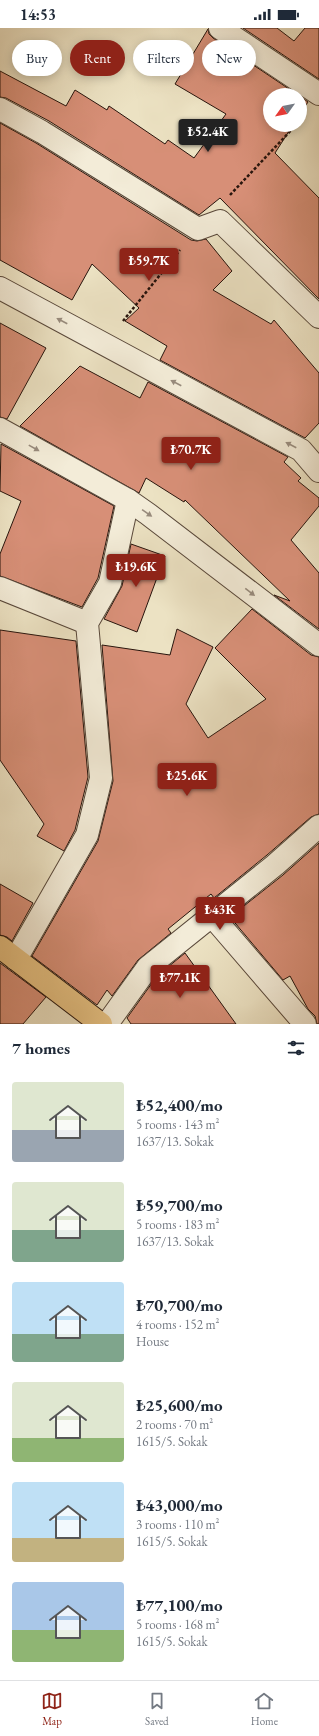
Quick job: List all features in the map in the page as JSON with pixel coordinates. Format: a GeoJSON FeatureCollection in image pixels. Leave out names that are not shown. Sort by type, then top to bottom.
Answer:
{"type":"FeatureCollection","features":[{"type":"Feature","properties":{"kind":"main road"},"geometry":{"type":"LineString","coordinates":[[8,953],[101,1024]]}},
{"type":"Feature","properties":{"kind":"street"},"geometry":{"type":"LineString","coordinates":[[220,28],[319,94]]}},
{"type":"Feature","properties":{"kind":"street"},"geometry":{"type":"LineString","coordinates":[[0,109],[42,132],[198,229],[220,221],[319,317]]}},
{"type":"Feature","properties":{"kind":"street"},"geometry":{"type":"LineString","coordinates":[[0,288],[301,450],[319,471]]}},
{"type":"Feature","properties":{"kind":"street"},"geometry":{"type":"LineString","coordinates":[[0,429],[128,500],[319,645]]}},
{"type":"Feature","properties":{"kind":"street"},"geometry":{"type":"LineString","coordinates":[[8,953],[87,834],[101,778],[87,623],[110,583],[128,500]]}},
{"type":"Feature","properties":{"kind":"street"},"geometry":{"type":"LineString","coordinates":[[0,588],[87,623]]}},
{"type":"Feature","properties":{"kind":"street"},"geometry":{"type":"LineString","coordinates":[[108,1024],[148,968],[275,865],[319,826]]}},
{"type":"Feature","properties":{"kind":"street"},"geometry":{"type":"LineString","coordinates":[[212,916],[305,1024]]}},
{"type":"Feature","properties":{"kind":"path"},"geometry":{"type":"LineString","coordinates":[[104,344],[198,229],[289,132]]}},
{"type":"Feature","properties":{"kind":"building"},"geometry":{"type":"Polygon","coordinates":[[[243,28],[277,28],[294,41],[305,28],[319,28],[319,79],[243,28]]]}},
{"type":"Feature","properties":{"kind":"building"},"geometry":{"type":"Polygon","coordinates":[[[208,29],[209,34],[216,40],[202,40],[202,76],[256,76],[256,67],[288,88],[263,88],[263,132],[288,132],[275,153],[319,198],[319,299],[220,198],[199,215],[49,121],[6,98],[0,97],[0,71],[66,106],[75,90],[107,110],[109,106],[165,144],[168,140],[194,158],[226,114],[175,84],[180,76],[194,76],[194,52],[208,29]]]}},
{"type":"Feature","properties":{"kind":"building"},"geometry":{"type":"Polygon","coordinates":[[[0,123],[36,143],[191,240],[197,241],[206,239],[232,271],[213,290],[271,324],[274,320],[319,373],[319,423],[305,438],[160,360],[167,346],[125,321],[139,308],[92,264],[72,300],[0,260],[0,123]]]}},
{"type":"Feature","properties":{"kind":"building"},"geometry":{"type":"Polygon","coordinates":[[[0,323],[46,348],[7,419],[0,417],[0,323]]]}},
{"type":"Feature","properties":{"kind":"building"},"geometry":{"type":"Polygon","coordinates":[[[80,366],[140,398],[148,382],[288,457],[284,462],[301,478],[298,481],[319,498],[319,506],[291,540],[319,573],[319,629],[274,595],[290,601],[185,500],[184,502],[146,478],[139,493],[20,426],[80,366]]]}},
{"type":"Feature","properties":{"kind":"building"},"geometry":{"type":"Polygon","coordinates":[[[1,444],[114,506],[98,578],[82,607],[0,576],[0,554],[21,501],[0,491],[1,444]]]}},
{"type":"Feature","properties":{"kind":"building"},"geometry":{"type":"Polygon","coordinates":[[[131,544],[165,556],[137,632],[104,619],[122,586],[131,544]]]}},
{"type":"Feature","properties":{"kind":"building"},"geometry":{"type":"Polygon","coordinates":[[[252,609],[311,655],[319,657],[319,814],[311,817],[214,898],[211,894],[168,929],[171,933],[138,960],[112,996],[107,990],[97,1005],[32,956],[98,841],[113,781],[102,645],[170,655],[177,629],[213,647],[186,704],[208,738],[266,699],[215,648],[252,609]]]}},
{"type":"Feature","properties":{"kind":"building"},"geometry":{"type":"Polygon","coordinates":[[[0,630],[76,641],[88,777],[75,830],[64,851],[37,836],[44,824],[0,760],[0,630]]]}},
{"type":"Feature","properties":{"kind":"building"},"geometry":{"type":"Polygon","coordinates":[[[319,843],[319,1024],[317,1024],[315,1016],[308,1009],[290,976],[283,980],[230,917],[283,875],[319,843]]]}},
{"type":"Feature","properties":{"kind":"building"},"geometry":{"type":"Polygon","coordinates":[[[0,884],[33,903],[12,941],[7,937],[0,935],[0,884]]]}},
{"type":"Feature","properties":{"kind":"building"},"geometry":{"type":"Polygon","coordinates":[[[185,953],[236,1024],[131,1024],[127,1018],[157,976],[185,953]]]}},
{"type":"Feature","properties":{"kind":"building"},"geometry":{"type":"Polygon","coordinates":[[[0,963],[46,997],[23,1024],[0,1024],[0,963]]]}}]}
